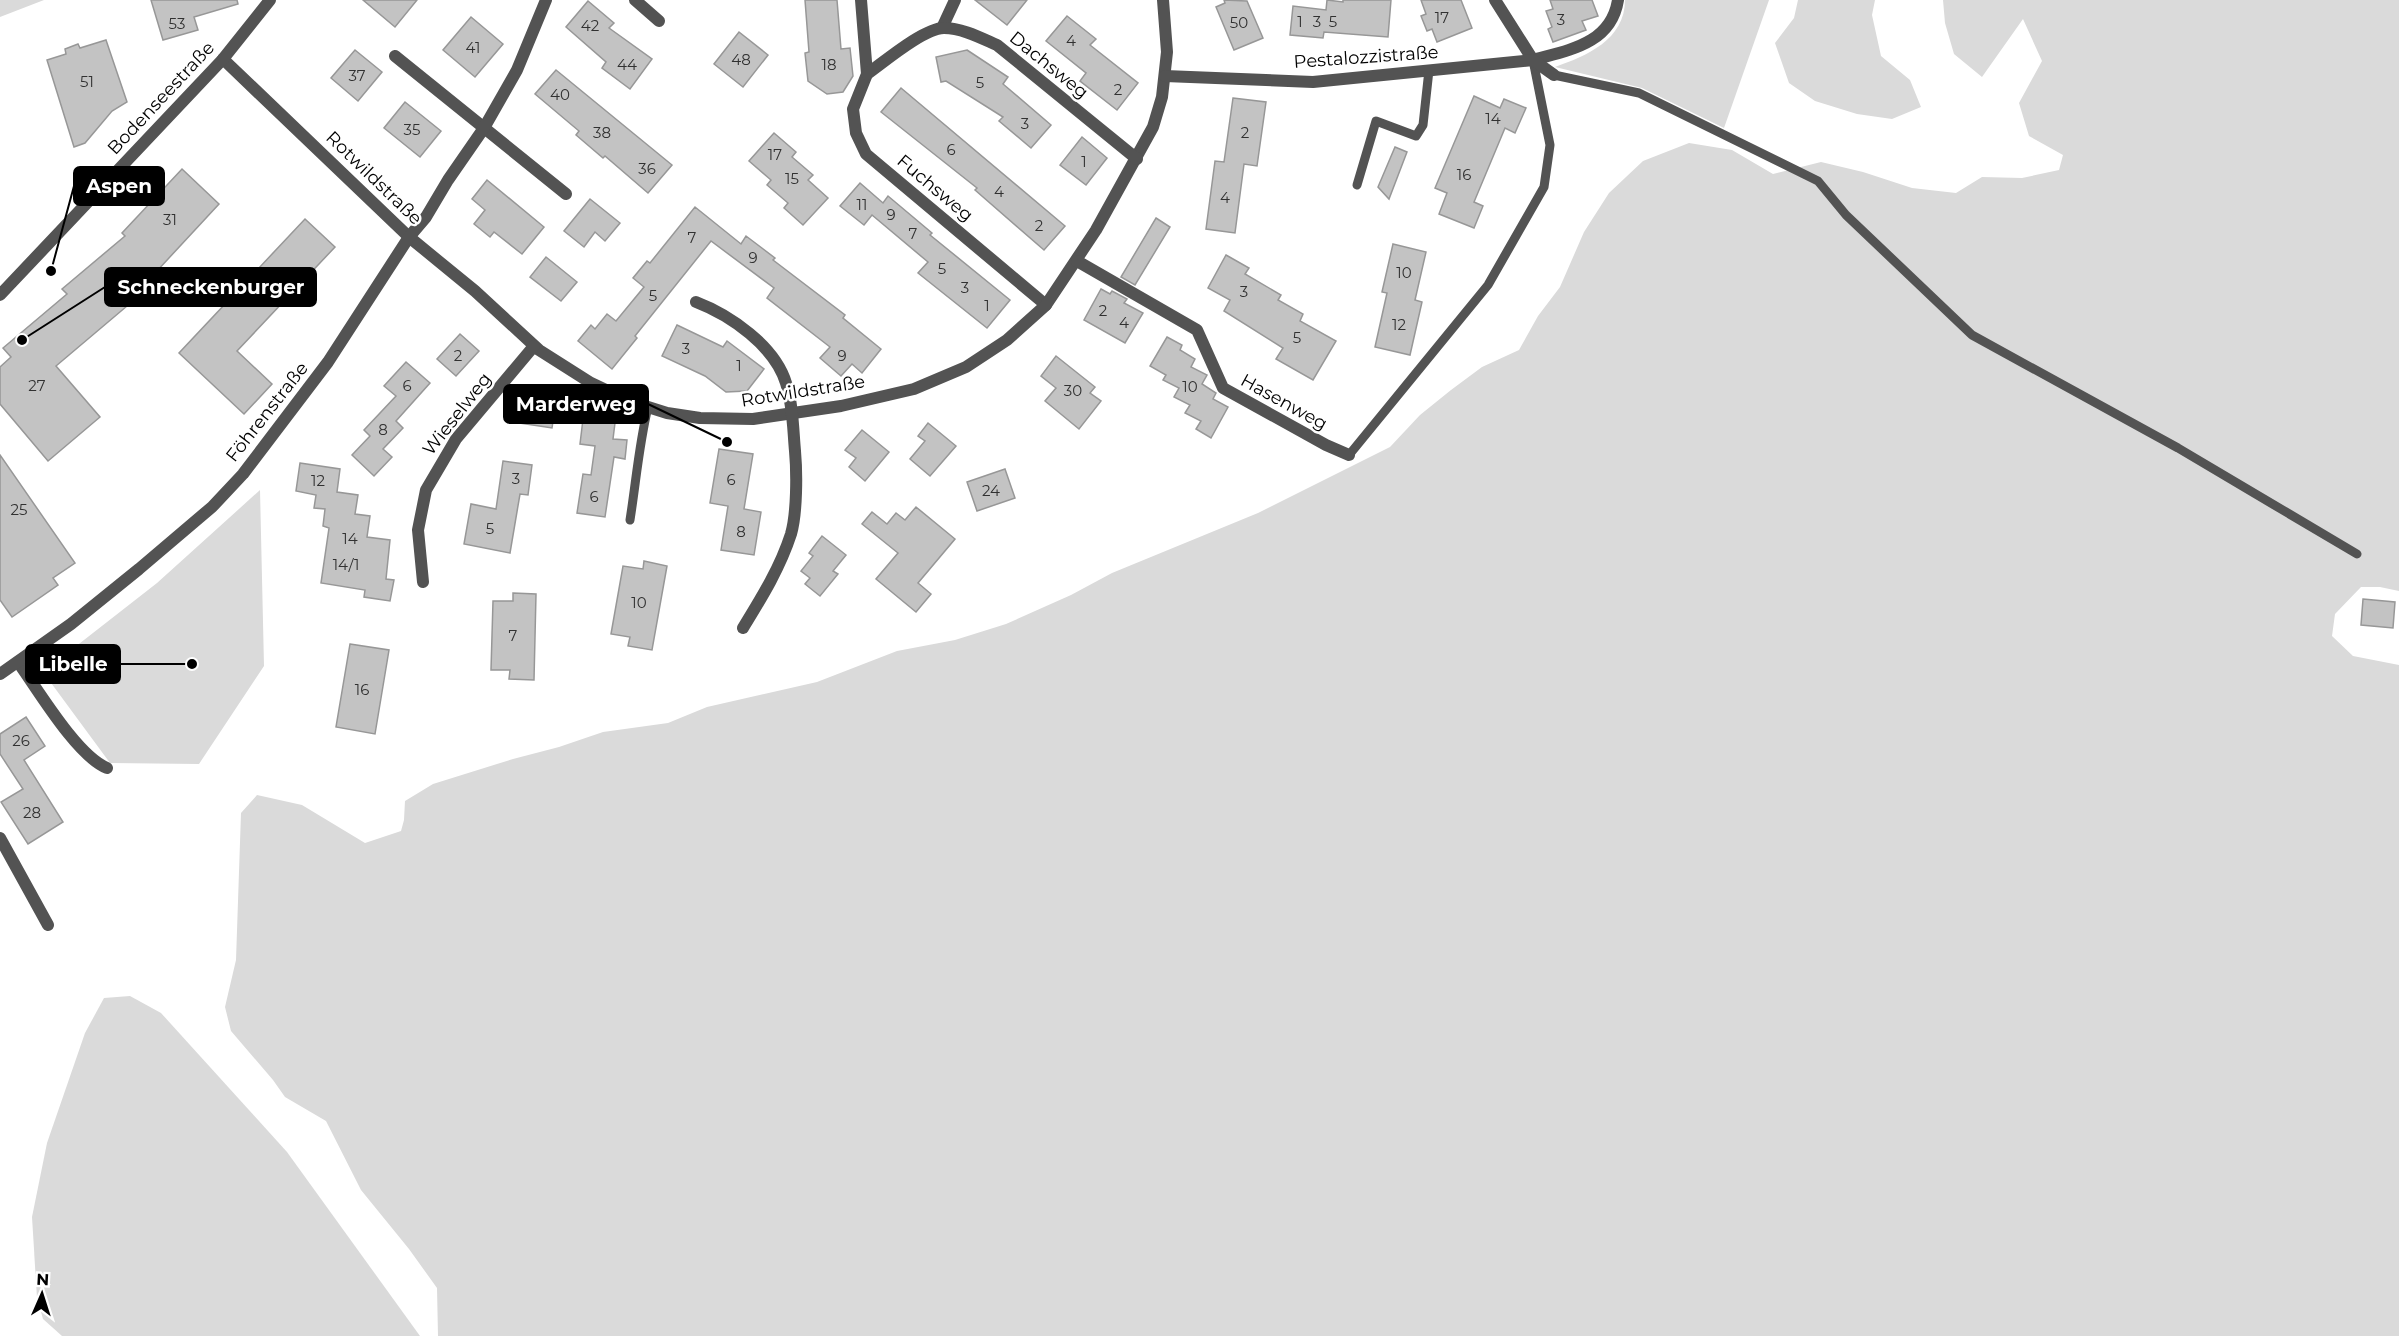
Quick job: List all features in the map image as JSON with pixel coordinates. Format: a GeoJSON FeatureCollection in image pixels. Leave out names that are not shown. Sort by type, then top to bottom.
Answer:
{"type":"FeatureCollection","features":[{"type":"Feature","properties":{"kind":"street","name":"Bodenseestraße"},"geometry":{"type":"LineString","coordinates":[[0,295],[224,59],[270,0]]}},
{"type":"Feature","properties":{"kind":"street","name":"Föhrenstraße"},"geometry":{"type":"LineString","coordinates":[[0,674],[71,624],[183,532],[212,507],[243,474],[328,362],[409,237],[426,217],[484,128],[517,70],[546,0]]}},
{"type":"Feature","properties":{"kind":"street"},"geometry":{"type":"LineString","coordinates":[[635,0],[659,21]]}},
{"type":"Feature","properties":{"kind":"street"},"geometry":{"type":"LineString","coordinates":[[861,0],[867,74]]}},
{"type":"Feature","properties":{"kind":"street"},"geometry":{"type":"LineString","coordinates":[[867,74],[923,35],[942,28],[955,0]]}},
{"type":"Feature","properties":{"kind":"street","name":"Rotwildstraße"},"geometry":{"type":"LineString","coordinates":[[224,59],[409,237],[475,291],[534,346],[591,383],[628,401],[700,418],[753,419],[842,406],[914,389],[966,367],[1007,340],[1046,304],[1077,261],[1137,159],[1153,126],[1165,76],[1167,52],[1163,0]]}},
{"type":"Feature","properties":{"kind":"street"},"geometry":{"type":"LineString","coordinates":[[1495,0],[1533,60],[1554,75]]}},
{"type":"Feature","properties":{"kind":"street","name":"Pestalozzistraße"},"geometry":{"type":"LineString","coordinates":[[1165,76],[1313,82],[1533,60],[1583,46],[1603,32],[1613,16],[1617,0]]}},
{"type":"Feature","properties":{"kind":"street","name":"Dachsweg"},"geometry":{"type":"LineString","coordinates":[[942,28],[970,34],[997,45],[1137,159]]}},
{"type":"Feature","properties":{"kind":"street"},"geometry":{"type":"LineString","coordinates":[[395,56],[566,194]]}},
{"type":"Feature","properties":{"kind":"street","name":"Fuchsweg"},"geometry":{"type":"LineString","coordinates":[[867,74],[853,109],[856,133],[866,154],[1046,304]]}},
{"type":"Feature","properties":{"kind":"street","name":"Hasenweg"},"geometry":{"type":"LineString","coordinates":[[1077,261],[1197,330],[1223,388],[1326,446],[1349,455]]}},
{"type":"Feature","properties":{"kind":"street"},"geometry":{"type":"LineString","coordinates":[[696,302],[718,310],[740,325],[772,356],[786,381],[792,413],[797,473],[792,531],[773,580],[742,627]]}},
{"type":"Feature","properties":{"kind":"street","name":"Wieselweg"},"geometry":{"type":"LineString","coordinates":[[423,582],[418,530],[426,490],[456,439],[534,346]]}},
{"type":"Feature","properties":{"kind":"street"},"geometry":{"type":"LineString","coordinates":[[18,662],[78,744],[91,759],[107,768]]}},
{"type":"Feature","properties":{"kind":"street"},"geometry":{"type":"LineString","coordinates":[[0,838],[48,925]]}},
{"type":"Feature","properties":{"kind":"lane"},"geometry":{"type":"LineString","coordinates":[[1349,455],[1488,285],[1544,187],[1551,145],[1533,60]]}},
{"type":"Feature","properties":{"kind":"lane"},"geometry":{"type":"LineString","coordinates":[[1357,185],[1376,121],[1416,135],[1423,125],[1428,70]]}},
{"type":"Feature","properties":{"kind":"lane"},"geometry":{"type":"LineString","coordinates":[[1554,75],[1639,93],[1818,181],[1846,215],[1972,335],[2178,448],[2357,554]]}},
{"type":"Feature","properties":{"kind":"lane"},"geometry":{"type":"LineString","coordinates":[[630,520],[641,436],[648,407]]}},
{"type":"Feature","properties":{"kind":"shaded area"},"geometry":{"type":"Polygon","coordinates":[[[0,0],[44,0],[0,17],[0,0]]]}},
{"type":"Feature","properties":{"kind":"shaded area"},"geometry":{"type":"Polygon","coordinates":[[[1625,0],[1769,0],[1724,128],[1642,88],[1555,67],[1591,52],[1611,36],[1623,14],[1625,0]]]}},
{"type":"Feature","properties":{"kind":"shaded area"},"geometry":{"type":"Polygon","coordinates":[[[1798,0],[1875,0],[1872,15],[1881,56],[1910,80],[1921,107],[1892,119],[1857,114],[1815,101],[1789,83],[1775,43],[1794,18],[1798,0]]]}},
{"type":"Feature","properties":{"kind":"shaded area"},"geometry":{"type":"Polygon","coordinates":[[[1943,0],[2399,0],[2399,591],[2380,587],[2361,587],[2335,614],[2332,636],[2353,656],[2399,665],[2399,1336],[438,1336],[437,1288],[361,1190],[326,1121],[285,1097],[231,1031],[225,1007],[236,960],[241,813],[257,795],[302,805],[365,843],[401,831],[405,801],[433,784],[603,732],[668,723],[707,707],[817,682],[897,651],[955,640],[1006,624],[1071,595],[1112,573],[1258,513],[1390,447],[1420,415],[1451,390],[1482,367],[1519,350],[1538,316],[1560,287],[1584,232],[1609,193],[1643,161],[1689,143],[1732,150],[1773,174],[1821,162],[1863,172],[1912,188],[1956,193],[1982,177],[2022,178],[2059,170],[2063,155],[2029,136],[2019,103],[2042,61],[2023,19],[1982,77],[1954,54],[1945,23],[1943,0]]]}},
{"type":"Feature","properties":{"kind":"shaded area"},"geometry":{"type":"Polygon","coordinates":[[[260,490],[264,666],[199,764],[110,763],[43,672],[157,583],[260,490]]]}},
{"type":"Feature","properties":{"kind":"shaded area"},"geometry":{"type":"Polygon","coordinates":[[[130,996],[161,1013],[287,1152],[420,1336],[62,1336],[43,1319],[37,1298],[32,1217],[47,1143],[85,1033],[104,998],[130,996]]]}},
{"type":"Feature","properties":{"kind":"building"},"geometry":{"type":"Polygon","coordinates":[[[151,0],[237,0],[238,4],[194,17],[198,30],[163,40],[151,0]]]}},
{"type":"Feature","properties":{"kind":"building"},"geometry":{"type":"Polygon","coordinates":[[[363,0],[417,0],[395,27],[363,0]]]}},
{"type":"Feature","properties":{"kind":"building"},"geometry":{"type":"Polygon","coordinates":[[[805,0],[837,0],[841,49],[850,48],[853,76],[843,92],[827,94],[808,81],[805,53],[809,52],[805,0]]]}},
{"type":"Feature","properties":{"kind":"building"},"geometry":{"type":"Polygon","coordinates":[[[975,0],[1027,0],[1007,25],[975,0]]]}},
{"type":"Feature","properties":{"kind":"building"},"geometry":{"type":"Polygon","coordinates":[[[1224,0],[1247,1],[1263,38],[1234,50],[1216,7],[1225,3],[1224,0]]]}},
{"type":"Feature","properties":{"kind":"building"},"geometry":{"type":"Polygon","coordinates":[[[1327,0],[1343,2],[1343,0],[1391,0],[1388,37],[1324,32],[1323,38],[1290,35],[1293,6],[1326,10],[1327,0]]]}},
{"type":"Feature","properties":{"kind":"building"},"geometry":{"type":"Polygon","coordinates":[[[1421,0],[1461,0],[1472,28],[1437,42],[1432,29],[1427,31],[1421,16],[1426,14],[1421,0]]]}},
{"type":"Feature","properties":{"kind":"building"},"geometry":{"type":"Polygon","coordinates":[[[1550,0],[1592,0],[1598,16],[1582,21],[1586,30],[1553,42],[1548,29],[1552,27],[1546,11],[1553,9],[1550,0]]]}},
{"type":"Feature","properties":{"kind":"building"},"geometry":{"type":"Polygon","coordinates":[[[588,1],[614,23],[609,28],[652,59],[630,89],[602,68],[606,62],[566,27],[588,1]]]}},
{"type":"Feature","properties":{"kind":"building"},"geometry":{"type":"Polygon","coordinates":[[[1067,16],[1096,39],[1090,45],[1138,83],[1117,110],[1080,81],[1086,73],[1046,41],[1067,16]]]}},
{"type":"Feature","properties":{"kind":"building"},"geometry":{"type":"Polygon","coordinates":[[[471,17],[503,44],[475,77],[443,50],[471,17]]]}},
{"type":"Feature","properties":{"kind":"building"},"geometry":{"type":"Polygon","coordinates":[[[739,32],[768,55],[743,87],[714,64],[739,32]]]}},
{"type":"Feature","properties":{"kind":"building"},"geometry":{"type":"Polygon","coordinates":[[[106,40],[127,102],[112,111],[85,143],[74,147],[47,60],[66,54],[65,49],[78,44],[80,48],[106,40]]]}},
{"type":"Feature","properties":{"kind":"building"},"geometry":{"type":"Polygon","coordinates":[[[355,50],[382,72],[358,101],[331,78],[355,50]]]}},
{"type":"Feature","properties":{"kind":"building"},"geometry":{"type":"Polygon","coordinates":[[[967,50],[1008,77],[1003,84],[1051,125],[1031,148],[999,121],[1003,117],[946,81],[941,82],[936,57],[967,50]]]}},
{"type":"Feature","properties":{"kind":"building"},"geometry":{"type":"Polygon","coordinates":[[[556,70],[672,165],[648,193],[605,156],[603,158],[576,135],[579,131],[535,94],[556,70]]]}},
{"type":"Feature","properties":{"kind":"building"},"geometry":{"type":"Polygon","coordinates":[[[901,88],[1065,226],[1044,250],[975,190],[977,188],[881,112],[901,88]]]}},
{"type":"Feature","properties":{"kind":"building"},"geometry":{"type":"Polygon","coordinates":[[[1474,96],[1500,108],[1504,99],[1526,108],[1515,133],[1505,128],[1474,202],[1483,206],[1474,228],[1439,214],[1447,193],[1435,188],[1474,96]]]}},
{"type":"Feature","properties":{"kind":"building"},"geometry":{"type":"Polygon","coordinates":[[[1233,98],[1266,102],[1257,166],[1244,164],[1235,233],[1206,229],[1215,161],[1224,162],[1233,98]]]}},
{"type":"Feature","properties":{"kind":"building"},"geometry":{"type":"Polygon","coordinates":[[[405,102],[441,131],[420,157],[384,128],[405,102]]]}},
{"type":"Feature","properties":{"kind":"building"},"geometry":{"type":"Polygon","coordinates":[[[774,133],[796,152],[792,157],[813,175],[808,180],[828,198],[803,225],[784,208],[788,203],[767,185],[771,180],[749,161],[774,133]]]}},
{"type":"Feature","properties":{"kind":"building"},"geometry":{"type":"Polygon","coordinates":[[[1082,137],[1107,158],[1086,185],[1060,165],[1082,137]]]}},
{"type":"Feature","properties":{"kind":"building"},"geometry":{"type":"Polygon","coordinates":[[[1395,147],[1407,152],[1389,199],[1378,187],[1395,147]]]}},
{"type":"Feature","properties":{"kind":"building"},"geometry":{"type":"Polygon","coordinates":[[[182,169],[219,204],[143,286],[146,290],[56,366],[100,417],[48,461],[0,404],[0,367],[11,357],[3,348],[67,294],[62,289],[125,236],[122,233],[182,169]]]}},
{"type":"Feature","properties":{"kind":"building"},"geometry":{"type":"Polygon","coordinates":[[[487,180],[544,227],[522,254],[494,232],[490,237],[474,224],[485,210],[472,199],[487,180]]]}},
{"type":"Feature","properties":{"kind":"building"},"geometry":{"type":"Polygon","coordinates":[[[860,183],[883,203],[888,196],[932,233],[930,235],[1010,300],[987,328],[918,273],[928,262],[872,215],[864,225],[840,206],[860,183]]]}},
{"type":"Feature","properties":{"kind":"building"},"geometry":{"type":"Polygon","coordinates":[[[590,199],[620,223],[605,241],[595,232],[584,247],[564,231],[590,199]]]}},
{"type":"Feature","properties":{"kind":"building"},"geometry":{"type":"Polygon","coordinates":[[[695,207],[741,244],[746,236],[775,258],[773,260],[845,315],[843,318],[881,349],[862,373],[852,364],[841,376],[820,358],[830,347],[767,298],[774,288],[711,241],[635,336],[637,338],[612,369],[578,341],[591,325],[595,329],[607,314],[616,321],[644,287],[633,278],[647,261],[650,263],[695,207]]]}},
{"type":"Feature","properties":{"kind":"building"},"geometry":{"type":"Polygon","coordinates":[[[1156,218],[1170,227],[1135,285],[1121,277],[1156,218]]]}},
{"type":"Feature","properties":{"kind":"building"},"geometry":{"type":"Polygon","coordinates":[[[305,219],[335,247],[237,351],[272,384],[244,414],[179,353],[305,219]]]}},
{"type":"Feature","properties":{"kind":"building"},"geometry":{"type":"Polygon","coordinates":[[[1393,244],[1426,252],[1415,300],[1422,302],[1410,355],[1375,347],[1387,293],[1382,292],[1393,244]]]}},
{"type":"Feature","properties":{"kind":"building"},"geometry":{"type":"Polygon","coordinates":[[[1226,255],[1249,268],[1245,274],[1281,295],[1278,300],[1303,314],[1300,321],[1336,341],[1313,380],[1276,359],[1283,348],[1224,311],[1230,300],[1208,288],[1226,255]]]}},
{"type":"Feature","properties":{"kind":"building"},"geometry":{"type":"Polygon","coordinates":[[[546,257],[577,282],[561,301],[530,277],[546,257]]]}},
{"type":"Feature","properties":{"kind":"building"},"geometry":{"type":"Polygon","coordinates":[[[1101,289],[1110,294],[1112,291],[1127,299],[1124,303],[1143,313],[1125,343],[1084,320],[1101,289]]]}},
{"type":"Feature","properties":{"kind":"building"},"geometry":{"type":"Polygon","coordinates":[[[677,325],[723,347],[727,341],[764,369],[747,391],[726,392],[705,376],[662,356],[677,325]]]}},
{"type":"Feature","properties":{"kind":"building"},"geometry":{"type":"Polygon","coordinates":[[[460,334],[479,351],[456,376],[437,359],[460,334]]]}},
{"type":"Feature","properties":{"kind":"building"},"geometry":{"type":"Polygon","coordinates":[[[1167,337],[1182,345],[1180,350],[1195,359],[1191,367],[1207,375],[1202,384],[1216,393],[1213,399],[1228,407],[1211,438],[1196,429],[1201,421],[1185,413],[1190,405],[1174,397],[1179,388],[1163,380],[1166,375],[1150,366],[1167,337]]]}},
{"type":"Feature","properties":{"kind":"building"},"geometry":{"type":"Polygon","coordinates":[[[1056,356],[1095,387],[1090,393],[1101,401],[1079,429],[1045,401],[1056,388],[1041,376],[1056,356]]]}},
{"type":"Feature","properties":{"kind":"building"},"geometry":{"type":"Polygon","coordinates":[[[406,362],[430,383],[396,421],[403,428],[383,449],[392,457],[374,476],[352,455],[370,436],[364,430],[396,396],[384,386],[406,362]]]}},
{"type":"Feature","properties":{"kind":"building"},"geometry":{"type":"Polygon","coordinates":[[[524,391],[557,395],[552,428],[520,423],[524,391]]]}},
{"type":"Feature","properties":{"kind":"building"},"geometry":{"type":"Polygon","coordinates":[[[583,419],[615,423],[613,439],[627,440],[625,459],[614,457],[605,517],[577,513],[583,474],[591,475],[595,446],[580,444],[583,419]]]}},
{"type":"Feature","properties":{"kind":"building"},"geometry":{"type":"Polygon","coordinates":[[[928,423],[956,446],[930,476],[910,459],[925,441],[918,436],[928,423]]]}},
{"type":"Feature","properties":{"kind":"building"},"geometry":{"type":"Polygon","coordinates":[[[862,430],[889,452],[865,481],[849,467],[856,458],[845,450],[862,430]]]}},
{"type":"Feature","properties":{"kind":"building"},"geometry":{"type":"Polygon","coordinates":[[[719,449],[753,454],[744,509],[761,512],[754,555],[721,550],[728,506],[710,503],[719,449]]]}},
{"type":"Feature","properties":{"kind":"building"},"geometry":{"type":"Polygon","coordinates":[[[0,455],[75,563],[53,578],[58,585],[12,617],[0,600],[0,455]]]}},
{"type":"Feature","properties":{"kind":"building"},"geometry":{"type":"Polygon","coordinates":[[[503,461],[532,465],[528,495],[520,494],[510,553],[464,544],[471,504],[496,509],[503,461]]]}},
{"type":"Feature","properties":{"kind":"building"},"geometry":{"type":"Polygon","coordinates":[[[300,463],[340,469],[337,492],[358,495],[355,514],[370,516],[367,537],[390,540],[386,579],[394,580],[390,601],[364,597],[365,590],[321,583],[329,528],[323,526],[325,509],[314,508],[316,495],[296,491],[300,463]]]}},
{"type":"Feature","properties":{"kind":"building"},"geometry":{"type":"Polygon","coordinates":[[[1005,469],[1015,498],[977,511],[967,482],[1005,469]]]}},
{"type":"Feature","properties":{"kind":"building"},"geometry":{"type":"Polygon","coordinates":[[[916,507],[955,539],[918,583],[931,594],[916,612],[876,579],[898,553],[862,524],[872,512],[887,524],[896,513],[905,520],[916,507]]]}},
{"type":"Feature","properties":{"kind":"building"},"geometry":{"type":"Polygon","coordinates":[[[822,536],[846,555],[833,571],[838,574],[820,596],[805,584],[810,578],[801,571],[813,556],[809,553],[822,536]]]}},
{"type":"Feature","properties":{"kind":"building"},"geometry":{"type":"Polygon","coordinates":[[[644,561],[667,566],[652,650],[628,646],[630,637],[611,634],[623,566],[643,569],[644,561]]]}},
{"type":"Feature","properties":{"kind":"building"},"geometry":{"type":"Polygon","coordinates":[[[513,593],[536,594],[534,680],[509,679],[510,670],[491,670],[493,601],[513,601],[513,593]]]}},
{"type":"Feature","properties":{"kind":"building"},"geometry":{"type":"Polygon","coordinates":[[[2363,599],[2395,602],[2393,628],[2361,625],[2363,599]]]}},
{"type":"Feature","properties":{"kind":"building"},"geometry":{"type":"Polygon","coordinates":[[[350,644],[389,650],[375,734],[336,727],[350,644]]]}},
{"type":"Feature","properties":{"kind":"building"},"geometry":{"type":"Polygon","coordinates":[[[26,717],[45,746],[24,760],[63,822],[28,844],[1,802],[23,789],[0,754],[0,734],[26,717]]]}},
{"type":"Feature","properties":{"kind":"place","name":"Aspen"},"geometry":{"type":"Point","coordinates":[51,271]}},
{"type":"Feature","properties":{"kind":"place","name":"Schneckenburger"},"geometry":{"type":"Point","coordinates":[22,340]}},
{"type":"Feature","properties":{"kind":"place","name":"Marderweg"},"geometry":{"type":"Point","coordinates":[727,442]}},
{"type":"Feature","properties":{"kind":"place","name":"Libelle"},"geometry":{"type":"Point","coordinates":[192,664]}}]}
